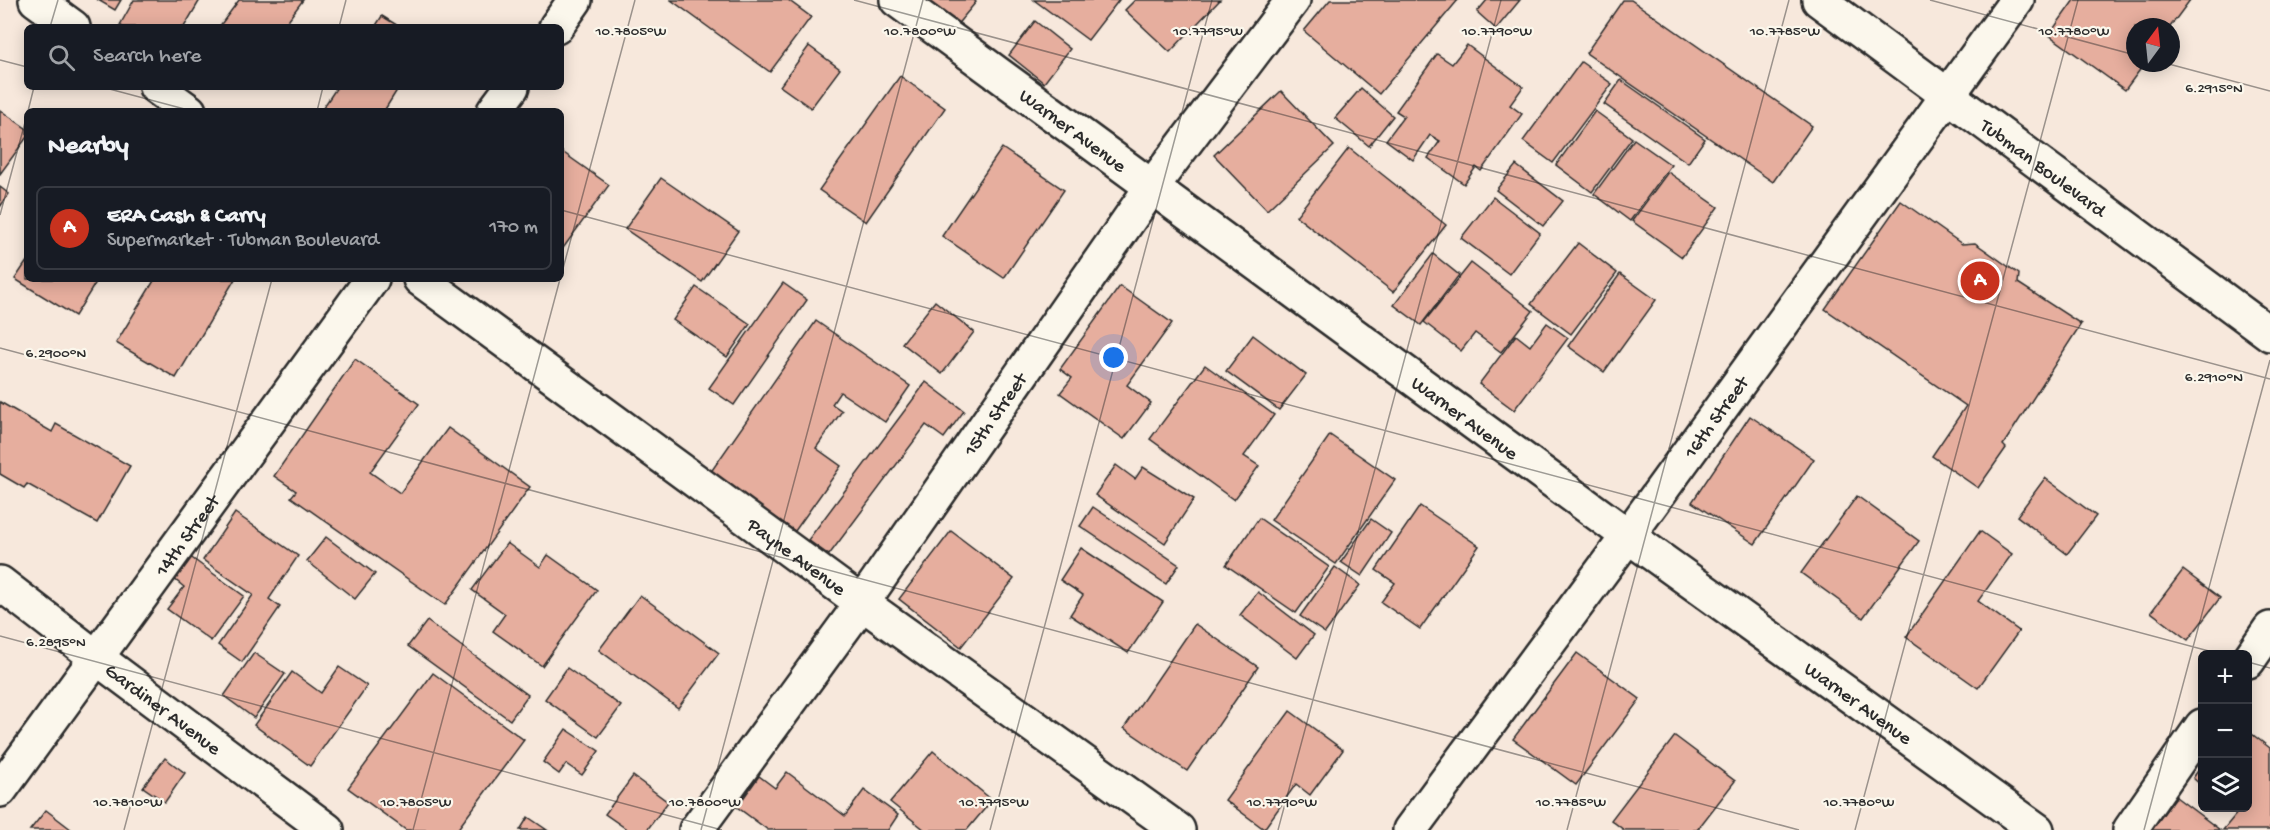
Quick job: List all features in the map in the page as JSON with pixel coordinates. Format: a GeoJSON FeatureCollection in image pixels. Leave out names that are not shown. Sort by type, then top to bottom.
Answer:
{"type":"FeatureCollection","features":[{"type":"Feature","properties":{"kind":"main road"},"geometry":{"type":"LineString","coordinates":[[36,0],[69,24]]}},
{"type":"Feature","properties":{"kind":"main road"},"geometry":{"type":"LineString","coordinates":[[558,24],[575,0]]}},
{"type":"Feature","properties":{"kind":"main road","name":"Warner Avenue"},"geometry":{"type":"LineString","coordinates":[[897,0],[1628,536],[2037,830]]}},
{"type":"Feature","properties":{"kind":"main road","name":"15th Street"},"geometry":{"type":"LineString","coordinates":[[696,830],[862,603],[1151,188],[1293,0]]}},
{"type":"Feature","properties":{"kind":"main road","name":"Tubman Boulevard"},"geometry":{"type":"LineString","coordinates":[[1819,0],[1949,94],[2270,334]]}},
{"type":"Feature","properties":{"kind":"main road","name":"16th Street"},"geometry":{"type":"LineString","coordinates":[[1410,830],[1628,536],[2017,0]]}},
{"type":"Feature","properties":{"kind":"main road"},"geometry":{"type":"LineString","coordinates":[[160,90],[185,108]]}},
{"type":"Feature","properties":{"kind":"main road"},"geometry":{"type":"LineString","coordinates":[[496,108],[510,90]]}},
{"type":"Feature","properties":{"kind":"main road","name":"14th Street"},"geometry":{"type":"LineString","coordinates":[[0,790],[370,282]]}},
{"type":"Feature","properties":{"kind":"main road","name":"Payne Avenue"},"geometry":{"type":"LineString","coordinates":[[424,282],[862,603],[1178,830]]}},
{"type":"Feature","properties":{"kind":"main road","name":"Gardiner Avenue"},"geometry":{"type":"LineString","coordinates":[[0,583],[327,830]]}},
{"type":"Feature","properties":{"kind":"main road"},"geometry":{"type":"LineString","coordinates":[[2252,654],[2270,629]]}},
{"type":"Feature","properties":{"kind":"main road"},"geometry":{"type":"LineString","coordinates":[[2130,830],[2198,732]]}},
{"type":"Feature","properties":{"kind":"building"},"geometry":{"type":"Polygon","coordinates":[[[98,0],[121,0],[115,10],[98,0]]]}},
{"type":"Feature","properties":{"kind":"building"},"geometry":{"type":"Polygon","coordinates":[[[134,0],[200,0],[186,24],[121,24],[134,0]]]}},
{"type":"Feature","properties":{"kind":"building"},"geometry":{"type":"Polygon","coordinates":[[[239,0],[303,0],[285,24],[221,24],[239,0]]]}},
{"type":"Feature","properties":{"kind":"building"},"geometry":{"type":"Polygon","coordinates":[[[671,0],[788,0],[811,17],[770,72],[671,0]]]}},
{"type":"Feature","properties":{"kind":"building"},"geometry":{"type":"Polygon","coordinates":[[[910,0],[974,0],[976,2],[950,33],[910,0]]]}},
{"type":"Feature","properties":{"kind":"building"},"geometry":{"type":"Polygon","coordinates":[[[1034,0],[1119,0],[1088,40],[1034,0]]]}},
{"type":"Feature","properties":{"kind":"building"},"geometry":{"type":"Polygon","coordinates":[[[1135,0],[1220,0],[1170,52],[1125,10],[1135,0]]]}},
{"type":"Feature","properties":{"kind":"building"},"geometry":{"type":"Polygon","coordinates":[[[1330,0],[1458,0],[1379,94],[1304,31],[1330,0]]]}},
{"type":"Feature","properties":{"kind":"building"},"geometry":{"type":"Polygon","coordinates":[[[1487,0],[1520,0],[1496,29],[1477,12],[1487,0]]]}},
{"type":"Feature","properties":{"kind":"building"},"geometry":{"type":"Polygon","coordinates":[[[1623,0],[1631,0],[1812,126],[1773,182],[1586,53],[1623,0]]]}},
{"type":"Feature","properties":{"kind":"building"},"geometry":{"type":"Polygon","coordinates":[[[2074,0],[2190,0],[2177,18],[2126,18],[2126,72],[2138,72],[2125,90],[2049,35],[2074,0]]]}},
{"type":"Feature","properties":{"kind":"building"},"geometry":{"type":"Polygon","coordinates":[[[382,16],[395,24],[377,24],[382,16]]]}},
{"type":"Feature","properties":{"kind":"building"},"geometry":{"type":"Polygon","coordinates":[[[1035,21],[1070,49],[1044,83],[1009,55],[1035,21]]]}},
{"type":"Feature","properties":{"kind":"building"},"geometry":{"type":"Polygon","coordinates":[[[1467,45],[1523,87],[1510,105],[1522,114],[1481,171],[1476,167],[1464,184],[1428,158],[1440,141],[1430,135],[1413,160],[1386,140],[1404,116],[1396,111],[1437,54],[1452,64],[1467,45]]]}},
{"type":"Feature","properties":{"kind":"building"},"geometry":{"type":"Polygon","coordinates":[[[809,46],[840,69],[811,108],[780,86],[809,46]]]}},
{"type":"Feature","properties":{"kind":"building"},"geometry":{"type":"Polygon","coordinates":[[[1581,62],[1612,84],[1553,163],[1523,141],[1581,62]]]}},
{"type":"Feature","properties":{"kind":"building"},"geometry":{"type":"Polygon","coordinates":[[[900,76],[945,108],[866,222],[819,190],[900,76]]]}},
{"type":"Feature","properties":{"kind":"building"},"geometry":{"type":"Polygon","coordinates":[[[1621,80],[1705,139],[1688,163],[1604,104],[1621,80]]]}},
{"type":"Feature","properties":{"kind":"building"},"geometry":{"type":"Polygon","coordinates":[[[1361,88],[1393,116],[1369,146],[1335,118],[1361,88]]]}},
{"type":"Feature","properties":{"kind":"building"},"geometry":{"type":"Polygon","coordinates":[[[335,90],[397,90],[386,108],[323,108],[335,90]]]}},
{"type":"Feature","properties":{"kind":"building"},"geometry":{"type":"Polygon","coordinates":[[[1281,91],[1334,146],[1267,210],[1214,155],[1281,91]]]}},
{"type":"Feature","properties":{"kind":"building"},"geometry":{"type":"Polygon","coordinates":[[[0,110],[24,127],[24,141],[0,174],[0,110]]]}},
{"type":"Feature","properties":{"kind":"building"},"geometry":{"type":"Polygon","coordinates":[[[1595,111],[1632,138],[1592,192],[1556,165],[1595,111]]]}},
{"type":"Feature","properties":{"kind":"building"},"geometry":{"type":"Polygon","coordinates":[[[1634,139],[1671,165],[1630,221],[1594,194],[1634,139]]]}},
{"type":"Feature","properties":{"kind":"building"},"geometry":{"type":"Polygon","coordinates":[[[1002,148],[1064,190],[1004,278],[942,236],[1002,148]]]}},
{"type":"Feature","properties":{"kind":"building"},"geometry":{"type":"Polygon","coordinates":[[[1349,148],[1446,225],[1393,292],[1296,216],[1349,148]]]}},
{"type":"Feature","properties":{"kind":"building"},"geometry":{"type":"Polygon","coordinates":[[[564,153],[609,185],[564,247],[564,153]]]}},
{"type":"Feature","properties":{"kind":"building"},"geometry":{"type":"Polygon","coordinates":[[[1516,165],[1563,201],[1543,226],[1496,190],[1516,165]]]}},
{"type":"Feature","properties":{"kind":"building"},"geometry":{"type":"Polygon","coordinates":[[[1668,172],[1718,207],[1682,257],[1632,221],[1668,172]]]}},
{"type":"Feature","properties":{"kind":"building"},"geometry":{"type":"Polygon","coordinates":[[[661,178],[738,231],[702,282],[625,229],[661,178]]]}},
{"type":"Feature","properties":{"kind":"building"},"geometry":{"type":"Polygon","coordinates":[[[0,187],[9,194],[0,207],[0,187]]]}},
{"type":"Feature","properties":{"kind":"building"},"geometry":{"type":"Polygon","coordinates":[[[1493,197],[1540,233],[1509,274],[1461,238],[1493,197]]]}},
{"type":"Feature","properties":{"kind":"building"},"geometry":{"type":"Polygon","coordinates":[[[1901,201],[1962,244],[1975,243],[2019,274],[2018,283],[2081,324],[2003,445],[2006,448],[1978,488],[1932,456],[1966,406],[1825,309],[1901,201]]]}},
{"type":"Feature","properties":{"kind":"building"},"geometry":{"type":"Polygon","coordinates":[[[1578,243],[1617,273],[1571,334],[1531,304],[1578,243]]]}},
{"type":"Feature","properties":{"kind":"building"},"geometry":{"type":"Polygon","coordinates":[[[1433,254],[1459,275],[1421,325],[1394,305],[1433,254]]]}},
{"type":"Feature","properties":{"kind":"building"},"geometry":{"type":"Polygon","coordinates":[[[1471,263],[1533,311],[1501,352],[1475,333],[1461,351],[1424,322],[1471,263]]]}},
{"type":"Feature","properties":{"kind":"building"},"geometry":{"type":"Polygon","coordinates":[[[24,266],[24,282],[96,282],[75,316],[15,279],[24,266]]]}},
{"type":"Feature","properties":{"kind":"building"},"geometry":{"type":"Polygon","coordinates":[[[1620,274],[1656,300],[1604,372],[1568,346],[1620,274]]]}},
{"type":"Feature","properties":{"kind":"building"},"geometry":{"type":"Polygon","coordinates":[[[153,282],[233,282],[176,378],[116,343],[153,282]]]}},
{"type":"Feature","properties":{"kind":"building"},"geometry":{"type":"Polygon","coordinates":[[[783,283],[807,300],[734,405],[709,388],[783,283]]]}},
{"type":"Feature","properties":{"kind":"building"},"geometry":{"type":"Polygon","coordinates":[[[1120,286],[1172,323],[1127,385],[1151,403],[1124,439],[1060,393],[1072,378],[1060,369],[1120,286]]]}},
{"type":"Feature","properties":{"kind":"building"},"geometry":{"type":"Polygon","coordinates":[[[696,287],[750,324],[727,357],[673,320],[696,287]]]}},
{"type":"Feature","properties":{"kind":"building"},"geometry":{"type":"Polygon","coordinates":[[[935,301],[974,332],[942,374],[902,343],[935,301]]]}},
{"type":"Feature","properties":{"kind":"building"},"geometry":{"type":"Polygon","coordinates":[[[816,321],[910,386],[885,422],[840,392],[832,404],[842,411],[816,448],[841,466],[795,531],[710,473],[816,321]]]}},
{"type":"Feature","properties":{"kind":"building"},"geometry":{"type":"Polygon","coordinates":[[[1547,323],[1568,338],[1514,410],[1479,384],[1516,335],[1530,346],[1547,323]]]}},
{"type":"Feature","properties":{"kind":"building"},"geometry":{"type":"Polygon","coordinates":[[[1253,335],[1306,375],[1279,410],[1226,371],[1253,335]]]}},
{"type":"Feature","properties":{"kind":"building"},"geometry":{"type":"Polygon","coordinates":[[[355,359],[419,404],[370,472],[400,493],[448,428],[530,487],[445,605],[291,497],[296,491],[274,476],[355,359]]]}},
{"type":"Feature","properties":{"kind":"building"},"geometry":{"type":"Polygon","coordinates":[[[1205,365],[1274,415],[1244,456],[1259,466],[1234,500],[1150,439],[1205,365]]]}},
{"type":"Feature","properties":{"kind":"building"},"geometry":{"type":"Polygon","coordinates":[[[926,382],[964,411],[944,438],[926,425],[829,555],[808,540],[926,382]]]}},
{"type":"Feature","properties":{"kind":"building"},"geometry":{"type":"Polygon","coordinates":[[[0,402],[52,432],[56,424],[130,466],[97,523],[27,484],[24,488],[0,474],[0,402]]]}},
{"type":"Feature","properties":{"kind":"building"},"geometry":{"type":"Polygon","coordinates":[[[1750,416],[1814,459],[1755,544],[1692,502],[1750,416]]]}},
{"type":"Feature","properties":{"kind":"building"},"geometry":{"type":"Polygon","coordinates":[[[1330,435],[1395,480],[1336,564],[1271,520],[1330,435]]]}},
{"type":"Feature","properties":{"kind":"building"},"geometry":{"type":"Polygon","coordinates":[[[1116,465],[1135,479],[1143,467],[1194,499],[1165,543],[1095,495],[1116,465]]]}},
{"type":"Feature","properties":{"kind":"building"},"geometry":{"type":"Polygon","coordinates":[[[2045,478],[2096,516],[2067,554],[2017,516],[2045,478]]]}},
{"type":"Feature","properties":{"kind":"building"},"geometry":{"type":"Polygon","coordinates":[[[1857,496],[1919,541],[1863,618],[1801,573],[1857,496]]]}},
{"type":"Feature","properties":{"kind":"building"},"geometry":{"type":"Polygon","coordinates":[[[1420,506],[1479,546],[1420,629],[1381,602],[1395,583],[1376,570],[1420,506]]]}},
{"type":"Feature","properties":{"kind":"building"},"geometry":{"type":"Polygon","coordinates":[[[1093,507],[1179,565],[1166,584],[1080,526],[1093,507]]]}},
{"type":"Feature","properties":{"kind":"building"},"geometry":{"type":"Polygon","coordinates":[[[235,513],[298,556],[269,599],[280,607],[242,662],[218,645],[253,595],[203,560],[235,513]]]}},
{"type":"Feature","properties":{"kind":"building"},"geometry":{"type":"Polygon","coordinates":[[[1259,518],[1329,567],[1296,613],[1226,565],[1259,518]]]}},
{"type":"Feature","properties":{"kind":"building"},"geometry":{"type":"Polygon","coordinates":[[[1371,519],[1391,533],[1362,576],[1341,562],[1371,519]]]}},
{"type":"Feature","properties":{"kind":"building"},"geometry":{"type":"Polygon","coordinates":[[[951,531],[1014,579],[961,647],[899,599],[951,531]]]}},
{"type":"Feature","properties":{"kind":"building"},"geometry":{"type":"Polygon","coordinates":[[[1980,531],[2012,554],[1978,601],[2019,631],[1978,688],[1906,637],[1980,531]]]}},
{"type":"Feature","properties":{"kind":"building"},"geometry":{"type":"Polygon","coordinates":[[[326,537],[375,574],[355,599],[307,561],[326,537]]]}},
{"type":"Feature","properties":{"kind":"building"},"geometry":{"type":"Polygon","coordinates":[[[507,543],[540,567],[548,555],[597,590],[542,666],[493,631],[505,614],[472,590],[507,543]]]}},
{"type":"Feature","properties":{"kind":"building"},"geometry":{"type":"Polygon","coordinates":[[[1081,548],[1163,602],[1128,653],[1070,615],[1083,595],[1060,580],[1081,548]]]}},
{"type":"Feature","properties":{"kind":"building"},"geometry":{"type":"Polygon","coordinates":[[[189,556],[244,596],[211,641],[167,609],[184,587],[173,578],[189,556]]]}},
{"type":"Feature","properties":{"kind":"building"},"geometry":{"type":"Polygon","coordinates":[[[1335,567],[1360,585],[1325,633],[1300,616],[1335,567]]]}},
{"type":"Feature","properties":{"kind":"building"},"geometry":{"type":"Polygon","coordinates":[[[2183,570],[2220,598],[2188,640],[2151,612],[2183,570]]]}},
{"type":"Feature","properties":{"kind":"building"},"geometry":{"type":"Polygon","coordinates":[[[1258,592],[1314,635],[1297,658],[1240,615],[1258,592]]]}},
{"type":"Feature","properties":{"kind":"building"},"geometry":{"type":"Polygon","coordinates":[[[640,595],[719,653],[678,708],[599,650],[640,595]]]}},
{"type":"Feature","properties":{"kind":"building"},"geometry":{"type":"Polygon","coordinates":[[[427,621],[528,695],[510,720],[408,646],[427,621]]]}},
{"type":"Feature","properties":{"kind":"building"},"geometry":{"type":"Polygon","coordinates":[[[1195,624],[1258,667],[1187,771],[1124,728],[1195,624]]]}},
{"type":"Feature","properties":{"kind":"building"},"geometry":{"type":"Polygon","coordinates":[[[254,653],[285,674],[254,718],[224,696],[254,653]]]}},
{"type":"Feature","properties":{"kind":"building"},"geometry":{"type":"Polygon","coordinates":[[[1577,653],[1640,699],[1576,785],[1513,739],[1577,653]]]}},
{"type":"Feature","properties":{"kind":"building"},"geometry":{"type":"Polygon","coordinates":[[[339,667],[367,686],[310,766],[254,725],[292,672],[321,693],[339,667]]]}},
{"type":"Feature","properties":{"kind":"building"},"geometry":{"type":"Polygon","coordinates":[[[567,668],[621,706],[598,737],[545,699],[567,668]]]}},
{"type":"Feature","properties":{"kind":"building"},"geometry":{"type":"Polygon","coordinates":[[[433,673],[524,740],[457,830],[406,830],[348,788],[433,673]]]}},
{"type":"Feature","properties":{"kind":"building"},"geometry":{"type":"Polygon","coordinates":[[[1290,711],[1343,750],[1310,795],[1296,784],[1264,829],[1225,800],[1290,711]]]}},
{"type":"Feature","properties":{"kind":"building"},"geometry":{"type":"Polygon","coordinates":[[[566,729],[599,751],[582,775],[566,764],[559,774],[543,762],[566,729]]]}},
{"type":"Feature","properties":{"kind":"building"},"geometry":{"type":"Polygon","coordinates":[[[2252,734],[2270,748],[2270,830],[2223,830],[2238,812],[2252,812],[2252,734]]]}},
{"type":"Feature","properties":{"kind":"building"},"geometry":{"type":"Polygon","coordinates":[[[1675,736],[1735,781],[1697,830],[1624,830],[1611,820],[1675,736]]]}},
{"type":"Feature","properties":{"kind":"building"},"geometry":{"type":"Polygon","coordinates":[[[933,751],[992,800],[967,830],[925,830],[890,802],[933,751]]]}},
{"type":"Feature","properties":{"kind":"building"},"geometry":{"type":"Polygon","coordinates":[[[165,758],[185,773],[165,802],[143,787],[165,758]]]}},
{"type":"Feature","properties":{"kind":"building"},"geometry":{"type":"Polygon","coordinates":[[[2198,771],[2198,782],[2193,778],[2198,771]]]}},
{"type":"Feature","properties":{"kind":"building"},"geometry":{"type":"Polygon","coordinates":[[[787,772],[845,816],[864,790],[898,815],[888,830],[768,830],[737,807],[759,776],[775,788],[787,772]]]}},
{"type":"Feature","properties":{"kind":"building"},"geometry":{"type":"Polygon","coordinates":[[[633,776],[668,802],[647,830],[628,830],[605,814],[633,776]]]}},
{"type":"Feature","properties":{"kind":"building"},"geometry":{"type":"Polygon","coordinates":[[[2176,797],[2220,830],[2151,830],[2176,797]]]}},
{"type":"Feature","properties":{"kind":"building"},"geometry":{"type":"Polygon","coordinates":[[[46,810],[72,830],[30,830],[46,810]]]}},
{"type":"Feature","properties":{"kind":"building"},"geometry":{"type":"Polygon","coordinates":[[[528,817],[547,830],[520,830],[528,817]]]}},
{"type":"Feature","properties":{"kind":"place","name":"ERA Cash & Carry"},"geometry":{"type":"Point","coordinates":[1980,281]}}]}
